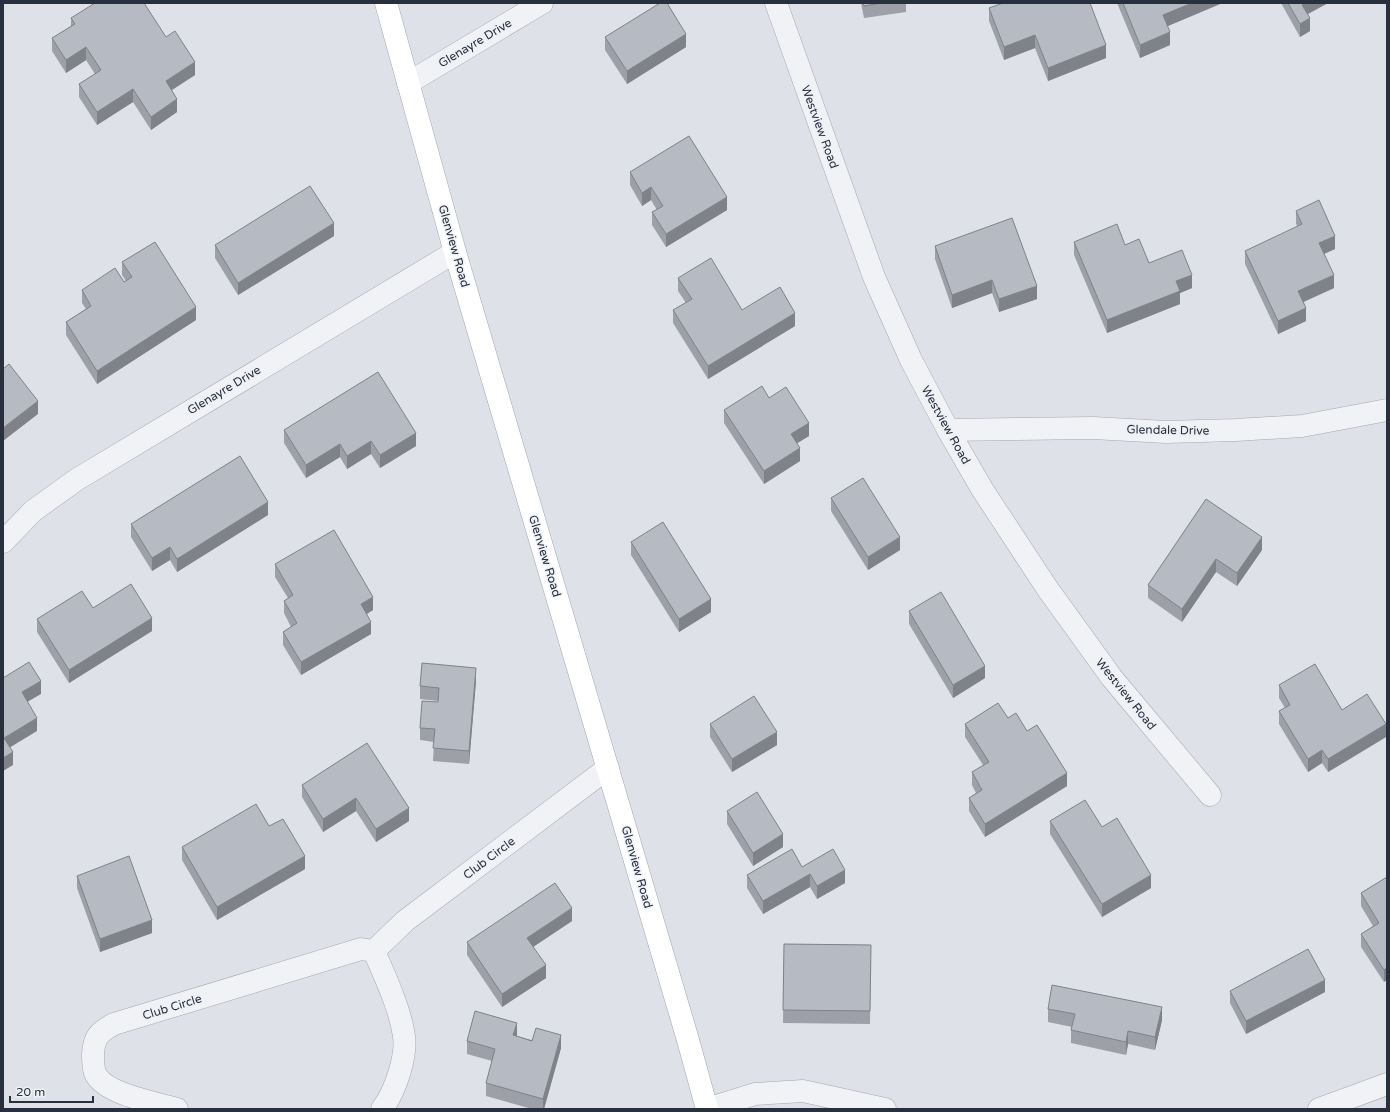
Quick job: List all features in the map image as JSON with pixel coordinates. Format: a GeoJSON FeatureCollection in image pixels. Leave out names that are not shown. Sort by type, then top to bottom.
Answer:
{"type":"FeatureCollection","features":[{"type":"Feature","properties":{"kind":"main road","name":"Glenview Road"},"geometry":{"type":"LineString","coordinates":[[390,5],[408,82],[455,252],[688,1040],[707,1109]]}},
{"type":"Feature","properties":{"kind":"street","name":"Glenayre Drive"},"geometry":{"type":"LineString","coordinates":[[408,82],[542,3]]}},
{"type":"Feature","properties":{"kind":"street","name":"Westview Road"},"geometry":{"type":"LineString","coordinates":[[776,3],[874,277],[911,360],[948,430],[982,489],[1046,588],[1112,678],[1210,795]]}},
{"type":"Feature","properties":{"kind":"street","name":"Glenayre Drive"},"geometry":{"type":"LineString","coordinates":[[3,542],[33,511],[76,480],[455,252]]}},
{"type":"Feature","properties":{"kind":"street","name":"Glendale Drive"},"geometry":{"type":"LineString","coordinates":[[948,430],[1093,428],[1166,432],[1236,430],[1302,426],[1387,410]]}},
{"type":"Feature","properties":{"kind":"street","name":"Club Circle"},"geometry":{"type":"LineString","coordinates":[[177,1109],[122,1093],[108,1086],[95,1074],[93,1064],[93,1045],[101,1031],[114,1024],[361,949],[374,951],[405,921],[608,768]]}},
{"type":"Feature","properties":{"kind":"street"},"geometry":{"type":"LineString","coordinates":[[374,951],[393,996],[404,1037],[402,1066],[389,1099],[382,1109]]}},
{"type":"Feature","properties":{"kind":"street"},"geometry":{"type":"LineString","coordinates":[[1319,1109],[1387,1084]]}},
{"type":"Feature","properties":{"kind":"street"},"geometry":{"type":"LineString","coordinates":[[707,1109],[755,1094],[803,1090],[885,1109]]}},
{"type":"Feature","properties":{"kind":"building"},"geometry":{"type":"Polygon","coordinates":[[[95,3],[144,3],[166,37],[175,31],[195,62],[166,81],[177,99],[151,117],[133,89],[97,112],[79,84],[101,70],[86,47],[66,60],[52,38],[75,24],[71,18],[95,3]]]}},
{"type":"Feature","properties":{"kind":"building"},"geometry":{"type":"Polygon","coordinates":[[[660,3],[667,3],[686,34],[627,71],[605,37],[660,3]]]}},
{"type":"Feature","properties":{"kind":"building"},"geometry":{"type":"Polygon","coordinates":[[[863,3],[881,3],[864,6],[863,3]]]}},
{"type":"Feature","properties":{"kind":"building"},"geometry":{"type":"Polygon","coordinates":[[[1003,3],[1090,3],[1106,45],[1048,68],[1035,35],[1004,47],[989,8],[1003,3]]]}},
{"type":"Feature","properties":{"kind":"building"},"geometry":{"type":"Polygon","coordinates":[[[1123,3],[1192,3],[1163,15],[1170,32],[1140,45],[1123,3]]]}},
{"type":"Feature","properties":{"kind":"building"},"geometry":{"type":"Polygon","coordinates":[[[1288,3],[1305,3],[1302,5],[1310,18],[1300,24],[1288,3]]]}},
{"type":"Feature","properties":{"kind":"building"},"geometry":{"type":"Polygon","coordinates":[[[689,136],[727,197],[666,234],[652,212],[663,206],[651,187],[642,193],[630,172],[689,136]]]}},
{"type":"Feature","properties":{"kind":"building"},"geometry":{"type":"Polygon","coordinates":[[[310,186],[334,223],[238,283],[215,245],[310,186]]]}},
{"type":"Feature","properties":{"kind":"building"},"geometry":{"type":"Polygon","coordinates":[[[1319,200],[1335,236],[1319,243],[1334,275],[1298,291],[1306,308],[1278,321],[1245,251],[1302,224],[1296,211],[1319,200]]]}},
{"type":"Feature","properties":{"kind":"building"},"geometry":{"type":"Polygon","coordinates":[[[1012,218],[1037,286],[999,299],[992,280],[952,295],[935,246],[1012,218]]]}},
{"type":"Feature","properties":{"kind":"building"},"geometry":{"type":"Polygon","coordinates":[[[1117,224],[1125,245],[1139,239],[1149,263],[1182,250],[1192,275],[1176,281],[1180,291],[1107,320],[1074,242],[1117,224]]]}},
{"type":"Feature","properties":{"kind":"building"},"geometry":{"type":"Polygon","coordinates":[[[155,242],[196,307],[97,371],[66,322],[91,306],[82,290],[115,268],[124,282],[132,277],[122,262],[155,242]]]}},
{"type":"Feature","properties":{"kind":"building"},"geometry":{"type":"Polygon","coordinates":[[[711,258],[742,310],[780,287],[795,313],[708,366],[673,310],[692,299],[678,278],[711,258]]]}},
{"type":"Feature","properties":{"kind":"building"},"geometry":{"type":"Polygon","coordinates":[[[9,364],[38,401],[3,428],[3,369],[9,364]]]}},
{"type":"Feature","properties":{"kind":"building"},"geometry":{"type":"Polygon","coordinates":[[[378,372],[416,433],[380,455],[371,441],[347,456],[340,444],[306,465],[284,430],[378,372]]]}},
{"type":"Feature","properties":{"kind":"building"},"geometry":{"type":"Polygon","coordinates":[[[762,386],[769,398],[786,387],[809,423],[791,434],[800,448],[764,471],[724,410],[762,386]]]}},
{"type":"Feature","properties":{"kind":"building"},"geometry":{"type":"Polygon","coordinates":[[[240,456],[268,502],[177,559],[170,547],[152,558],[131,524],[240,456]]]}},
{"type":"Feature","properties":{"kind":"building"},"geometry":{"type":"Polygon","coordinates":[[[863,478],[900,537],[868,557],[831,498],[863,478]]]}},
{"type":"Feature","properties":{"kind":"building"},"geometry":{"type":"Polygon","coordinates":[[[1206,499],[1262,537],[1237,573],[1216,559],[1182,609],[1148,585],[1206,499]]]}},
{"type":"Feature","properties":{"kind":"building"},"geometry":{"type":"Polygon","coordinates":[[[663,522],[711,599],[679,619],[631,542],[663,522]]]}},
{"type":"Feature","properties":{"kind":"building"},"geometry":{"type":"Polygon","coordinates":[[[334,530],[373,597],[361,604],[371,622],[301,662],[283,632],[297,623],[284,601],[293,595],[275,564],[334,530]]]}},
{"type":"Feature","properties":{"kind":"building"},"geometry":{"type":"Polygon","coordinates":[[[131,584],[152,618],[69,670],[37,619],[82,591],[93,608],[131,584]]]}},
{"type":"Feature","properties":{"kind":"building"},"geometry":{"type":"Polygon","coordinates":[[[941,592],[985,666],[953,685],[909,611],[941,592]]]}},
{"type":"Feature","properties":{"kind":"building"},"geometry":{"type":"Polygon","coordinates":[[[29,662],[41,681],[22,692],[37,718],[4,738],[13,752],[3,758],[3,678],[29,662]]]}},
{"type":"Feature","properties":{"kind":"building"},"geometry":{"type":"Polygon","coordinates":[[[422,663],[476,668],[469,751],[433,748],[435,729],[420,728],[422,701],[438,702],[439,688],[420,686],[422,663]]]}},
{"type":"Feature","properties":{"kind":"building"},"geometry":{"type":"Polygon","coordinates":[[[1315,664],[1342,710],[1367,694],[1386,724],[1328,759],[1322,750],[1308,759],[1279,711],[1290,705],[1279,685],[1315,664]]]}},
{"type":"Feature","properties":{"kind":"building"},"geometry":{"type":"Polygon","coordinates":[[[754,696],[777,732],[732,759],[710,724],[754,696]]]}},
{"type":"Feature","properties":{"kind":"building"},"geometry":{"type":"Polygon","coordinates":[[[998,703],[1008,718],[1016,713],[1027,731],[1037,725],[1067,773],[985,824],[969,798],[982,790],[972,772],[989,762],[965,724],[998,703]]]}},
{"type":"Feature","properties":{"kind":"building"},"geometry":{"type":"Polygon","coordinates":[[[367,743],[409,808],[376,829],[356,798],[323,819],[302,785],[367,743]]]}},
{"type":"Feature","properties":{"kind":"building"},"geometry":{"type":"Polygon","coordinates":[[[757,792],[783,834],[753,853],[727,811],[757,792]]]}},
{"type":"Feature","properties":{"kind":"building"},"geometry":{"type":"Polygon","coordinates":[[[1085,800],[1102,827],[1117,818],[1151,875],[1102,904],[1050,821],[1085,800]]]}},
{"type":"Feature","properties":{"kind":"building"},"geometry":{"type":"Polygon","coordinates":[[[256,804],[269,826],[283,819],[305,856],[217,907],[182,847],[256,804]]]}},
{"type":"Feature","properties":{"kind":"building"},"geometry":{"type":"Polygon","coordinates":[[[792,849],[802,867],[833,849],[845,870],[817,886],[810,874],[763,901],[747,875],[792,849]]]}},
{"type":"Feature","properties":{"kind":"building"},"geometry":{"type":"Polygon","coordinates":[[[129,856],[152,920],[100,939],[77,876],[129,856]]]}},
{"type":"Feature","properties":{"kind":"building"},"geometry":{"type":"Polygon","coordinates":[[[1387,877],[1387,967],[1384,970],[1361,934],[1379,923],[1361,893],[1387,877]]]}},
{"type":"Feature","properties":{"kind":"building"},"geometry":{"type":"Polygon","coordinates":[[[555,883],[572,908],[527,938],[546,965],[502,994],[467,942],[555,883]]]}},
{"type":"Feature","properties":{"kind":"building"},"geometry":{"type":"Polygon","coordinates":[[[784,944],[871,945],[870,1011],[783,1010],[784,944]]]}},
{"type":"Feature","properties":{"kind":"building"},"geometry":{"type":"Polygon","coordinates":[[[1308,949],[1325,980],[1246,1021],[1230,991],[1308,949]]]}},
{"type":"Feature","properties":{"kind":"building"},"geometry":{"type":"Polygon","coordinates":[[[1052,985],[1162,1007],[1155,1037],[1128,1031],[1126,1042],[1071,1030],[1075,1014],[1048,1009],[1052,985]]]}},
{"type":"Feature","properties":{"kind":"building"},"geometry":{"type":"Polygon","coordinates":[[[475,1011],[517,1023],[513,1035],[532,1041],[536,1028],[561,1035],[543,1099],[486,1083],[495,1049],[467,1041],[475,1011]]]}}]}
